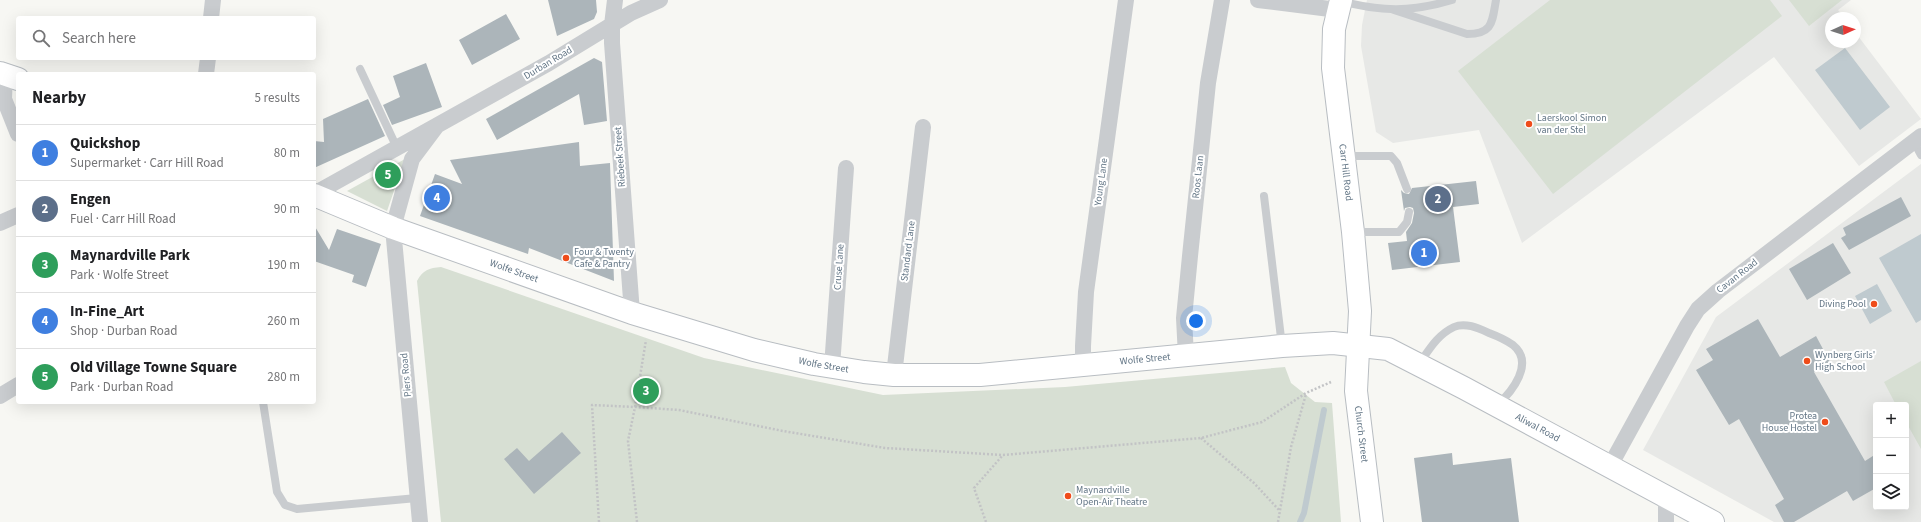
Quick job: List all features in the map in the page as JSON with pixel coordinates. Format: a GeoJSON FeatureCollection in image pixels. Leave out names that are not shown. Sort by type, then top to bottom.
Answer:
{"type":"FeatureCollection","features":[{"type":"Feature","properties":{"kind":"street"},"geometry":{"type":"LineString","coordinates":[[211,16],[213,0]]}},
{"type":"Feature","properties":{"kind":"street","name":"Riebeek Street"},"geometry":{"type":"LineString","coordinates":[[614,0],[612,25],[632,313]]}},
{"type":"Feature","properties":{"kind":"street","name":"Durban Road"},"geometry":{"type":"LineString","coordinates":[[316,193],[549,63],[631,13],[660,0]]}},
{"type":"Feature","properties":{"kind":"street","name":"Young Lane"},"geometry":{"type":"LineString","coordinates":[[1083,365],[1086,292],[1126,0]]}},
{"type":"Feature","properties":{"kind":"street","name":"Roos Laan"},"geometry":{"type":"LineString","coordinates":[[1186,356],[1184,318],[1190,256],[1208,83],[1222,0]]}},
{"type":"Feature","properties":{"kind":"street"},"geometry":{"type":"LineString","coordinates":[[1258,0],[1340,4]]}},
{"type":"Feature","properties":{"kind":"street","name":"Carr Hill Road"},"geometry":{"type":"LineString","coordinates":[[1340,4],[1334,29],[1332,49],[1354,232],[1360,310],[1358,346]]}},
{"type":"Feature","properties":{"kind":"street"},"geometry":{"type":"LineString","coordinates":[[206,72],[208,60]]}},
{"type":"Feature","properties":{"kind":"street"},"geometry":{"type":"LineString","coordinates":[[8,75],[4,99],[16,129]]}},
{"type":"Feature","properties":{"kind":"street","name":"Durban Road"},"geometry":{"type":"LineString","coordinates":[[393,228],[412,159],[436,127]]}},
{"type":"Feature","properties":{"kind":"street","name":"Standard Lane"},"geometry":{"type":"LineString","coordinates":[[894,375],[923,127]]}},
{"type":"Feature","properties":{"kind":"street","name":"Cavan Road"},"geometry":{"type":"LineString","coordinates":[[1610,466],[1687,326],[1698,309],[1718,291],[1919,144]]}},
{"type":"Feature","properties":{"kind":"street"},"geometry":{"type":"LineString","coordinates":[[397,148],[406,148],[412,159]]}},
{"type":"Feature","properties":{"kind":"street","name":"Cruse Lane"},"geometry":{"type":"LineString","coordinates":[[832,367],[846,168]]}},
{"type":"Feature","properties":{"kind":"street","name":"Wolfe Street"},"geometry":{"type":"LineString","coordinates":[[316,195],[393,228],[632,313],[754,350],[832,367],[894,375],[980,375],[1282,346],[1333,343],[1358,346]]}},
{"type":"Feature","properties":{"kind":"street"},"geometry":{"type":"LineString","coordinates":[[0,223],[16,216]]}},
{"type":"Feature","properties":{"kind":"street","name":"Piers Road"},"geometry":{"type":"LineString","coordinates":[[393,228],[420,522]]}},
{"type":"Feature","properties":{"kind":"street","name":"Aliwal Road"},"geometry":{"type":"LineString","coordinates":[[1358,346],[1388,349],[1419,364],[1713,522]]}},
{"type":"Feature","properties":{"kind":"street","name":"Church Street"},"geometry":{"type":"LineString","coordinates":[[1358,346],[1356,391],[1372,522]]}},
{"type":"Feature","properties":{"kind":"street"},"geometry":{"type":"LineString","coordinates":[[0,396],[16,386]]}},
{"type":"Feature","properties":{"kind":"street"},"geometry":{"type":"LineString","coordinates":[[1666,522],[1666,505],[1669,498]]}},
{"type":"Feature","properties":{"kind":"lane"},"geometry":{"type":"LineString","coordinates":[[1394,10],[1420,8],[1452,0]]}},
{"type":"Feature","properties":{"kind":"lane"},"geometry":{"type":"LineString","coordinates":[[1340,4],[1394,10],[1467,34],[1478,34],[1486,31],[1491,23],[1496,0]]}},
{"type":"Feature","properties":{"kind":"lane"},"geometry":{"type":"LineString","coordinates":[[360,69],[397,148]]}},
{"type":"Feature","properties":{"kind":"lane"},"geometry":{"type":"LineString","coordinates":[[1344,156],[1391,156],[1397,163],[1407,189]]}},
{"type":"Feature","properties":{"kind":"lane"},"geometry":{"type":"LineString","coordinates":[[1264,196],[1282,346]]}},
{"type":"Feature","properties":{"kind":"lane"},"geometry":{"type":"LineString","coordinates":[[1354,232],[1398,232],[1407,222],[1410,212]]}},
{"type":"Feature","properties":{"kind":"lane"},"geometry":{"type":"LineString","coordinates":[[1419,364],[1437,338],[1456,326],[1463,325],[1476,327],[1498,337],[1513,346],[1518,351],[1522,360],[1520,374],[1515,385],[1510,393],[1497,406]]}},
{"type":"Feature","properties":{"kind":"lane"},"geometry":{"type":"LineString","coordinates":[[263,404],[278,492],[285,505],[290,508],[297,509],[417,498]]}},
{"type":"Feature","properties":{"kind":"path"},"geometry":{"type":"LineString","coordinates":[[637,522],[628,441],[647,333]]}},
{"type":"Feature","properties":{"kind":"path"},"geometry":{"type":"LineString","coordinates":[[599,522],[592,405],[679,410],[783,431],[886,448],[1003,454],[1202,438],[1262,422],[1306,393],[1332,382]]}},
{"type":"Feature","properties":{"kind":"path"},"geometry":{"type":"LineString","coordinates":[[1278,522],[1291,447],[1306,393]]}},
{"type":"Feature","properties":{"kind":"path"},"geometry":{"type":"LineString","coordinates":[[1202,438],[1254,483],[1279,510]]}},
{"type":"Feature","properties":{"kind":"path"},"geometry":{"type":"LineString","coordinates":[[986,522],[974,488],[1003,454]]}},
{"type":"Feature","properties":{"kind":"shaded area","name":"Laerskool Simon van der Stel"},"geometry":{"type":"Polygon","coordinates":[[[1367,0],[1851,0],[1838,10],[1840,12],[1825,12],[1825,48],[1861,48],[1861,40],[1921,119],[1859,166],[1774,57],[1522,243],[1479,130],[1393,143],[1376,132],[1361,46],[1362,25],[1367,0]]]}},
{"type":"Feature","properties":{"kind":"shaded area"},"geometry":{"type":"Polygon","coordinates":[[[1550,0],[1770,0],[1782,16],[1553,194],[1458,71],[1550,0]]]}},
{"type":"Feature","properties":{"kind":"shaded area"},"geometry":{"type":"Polygon","coordinates":[[[1789,0],[1842,0],[1825,12],[1809,26],[1789,0]]]}},
{"type":"Feature","properties":{"kind":"shaded area"},"geometry":{"type":"Polygon","coordinates":[[[1845,48],[1890,107],[1860,130],[1815,70],[1845,48]]]}},
{"type":"Feature","properties":{"kind":"shaded area"},"geometry":{"type":"Polygon","coordinates":[[[405,159],[387,211],[347,191],[405,159]]]}},
{"type":"Feature","properties":{"kind":"shaded area","name":"Wynberg Girls' High School"},"geometry":{"type":"Polygon","coordinates":[[[1921,164],[1921,522],[1774,522],[1643,450],[1716,317],[1921,164]]]}},
{"type":"Feature","properties":{"kind":"shaded area"},"geometry":{"type":"Polygon","coordinates":[[[1921,234],[1921,320],[1916,323],[1879,258],[1921,234]]]}},
{"type":"Feature","properties":{"kind":"shaded area"},"geometry":{"type":"Polygon","coordinates":[[[441,267],[704,358],[883,395],[1065,387],[1285,367],[1291,383],[1315,402],[1332,403],[1341,522],[441,522],[417,281],[427,270],[441,267]]]}},
{"type":"Feature","properties":{"kind":"shaded area","name":"Diving Pool"},"geometry":{"type":"Polygon","coordinates":[[[1877,284],[1892,311],[1870,324],[1855,296],[1877,284]]]}},
{"type":"Feature","properties":{"kind":"shaded area"},"geometry":{"type":"Polygon","coordinates":[[[1921,361],[1921,449],[1909,427],[1909,402],[1894,402],[1884,382],[1921,361]]]}},
{"type":"Feature","properties":{"kind":"building"},"geometry":{"type":"Polygon","coordinates":[[[548,0],[596,0],[597,12],[594,19],[557,36],[548,0]]]}},
{"type":"Feature","properties":{"kind":"building"},"geometry":{"type":"Polygon","coordinates":[[[506,14],[520,39],[472,65],[459,40],[506,14]]]}},
{"type":"Feature","properties":{"kind":"building"},"geometry":{"type":"Polygon","coordinates":[[[594,58],[602,62],[607,121],[584,125],[579,94],[497,140],[486,119],[594,58]]]}},
{"type":"Feature","properties":{"kind":"building"},"geometry":{"type":"Polygon","coordinates":[[[426,63],[442,107],[392,125],[383,105],[400,97],[393,76],[426,63]]]}},
{"type":"Feature","properties":{"kind":"building"},"geometry":{"type":"Polygon","coordinates":[[[368,99],[385,136],[316,167],[316,141],[324,142],[323,119],[368,99]]]}},
{"type":"Feature","properties":{"kind":"building"},"geometry":{"type":"Polygon","coordinates":[[[579,142],[580,166],[610,163],[614,281],[529,248],[528,254],[420,216],[435,174],[462,184],[450,160],[579,142]]]}},
{"type":"Feature","properties":{"kind":"building"},"geometry":{"type":"Polygon","coordinates":[[[1476,181],[1479,204],[1453,207],[1460,262],[1392,270],[1388,243],[1407,241],[1406,232],[1412,223],[1414,213],[1413,208],[1410,207],[1405,208],[1404,211],[1401,190],[1404,193],[1409,194],[1412,188],[1476,181]]]}},
{"type":"Feature","properties":{"kind":"building"},"geometry":{"type":"Polygon","coordinates":[[[1901,197],[1911,216],[1849,250],[1841,238],[1846,235],[1843,228],[1901,197]]]}},
{"type":"Feature","properties":{"kind":"building"},"geometry":{"type":"Polygon","coordinates":[[[316,228],[329,250],[337,229],[381,244],[366,287],[352,282],[354,275],[316,262],[316,228]]]}},
{"type":"Feature","properties":{"kind":"building"},"geometry":{"type":"Polygon","coordinates":[[[1833,243],[1851,273],[1807,300],[1789,269],[1833,243]]]}},
{"type":"Feature","properties":{"kind":"building","name":"Protea House Hostel"},"geometry":{"type":"Polygon","coordinates":[[[1758,319],[1780,357],[1816,336],[1830,362],[1814,372],[1865,461],[1873,456],[1873,490],[1853,501],[1847,491],[1794,522],[1784,522],[1775,505],[1784,499],[1739,419],[1729,425],[1696,370],[1713,360],[1706,349],[1758,319]]]}},
{"type":"Feature","properties":{"kind":"building"},"geometry":{"type":"Polygon","coordinates":[[[562,432],[581,453],[534,494],[504,459],[517,448],[529,461],[562,432]]]}},
{"type":"Feature","properties":{"kind":"building"},"geometry":{"type":"Polygon","coordinates":[[[1452,453],[1453,465],[1511,458],[1519,522],[1422,522],[1414,458],[1452,453]]]}},
{"type":"Feature","properties":{"kind":"waterway"},"geometry":{"type":"LineString","coordinates":[[1300,522],[1304,513],[1324,410]]}},
{"type":"Feature","properties":{"kind":"place","name":"Laerskool Simon van der Stel"},"geometry":{"type":"Point","coordinates":[1529,124]}},
{"type":"Feature","properties":{"kind":"place","name":"Old Village Towne Square"},"geometry":{"type":"Point","coordinates":[388,175]}},
{"type":"Feature","properties":{"kind":"place","name":"In-Fine_Art"},"geometry":{"type":"Point","coordinates":[437,198]}},
{"type":"Feature","properties":{"kind":"place","name":"Engen"},"geometry":{"type":"Point","coordinates":[1438,199]}},
{"type":"Feature","properties":{"kind":"place","name":"Quickshop"},"geometry":{"type":"Point","coordinates":[1424,253]}},
{"type":"Feature","properties":{"kind":"place","name":"Four & Twenty Cafe & Pantry"},"geometry":{"type":"Point","coordinates":[566,258]}},
{"type":"Feature","properties":{"kind":"place","name":"Diving Pool"},"geometry":{"type":"Point","coordinates":[1874,304]}},
{"type":"Feature","properties":{"kind":"place","name":"Wynberg Girls' High School"},"geometry":{"type":"Point","coordinates":[1807,361]}},
{"type":"Feature","properties":{"kind":"place","name":"Maynardville Park"},"geometry":{"type":"Point","coordinates":[646,391]}},
{"type":"Feature","properties":{"kind":"place","name":"Protea House Hostel"},"geometry":{"type":"Point","coordinates":[1825,422]}},
{"type":"Feature","properties":{"kind":"place","name":"Maynardville Open-Air Theatre"},"geometry":{"type":"Point","coordinates":[1068,496]}}]}
